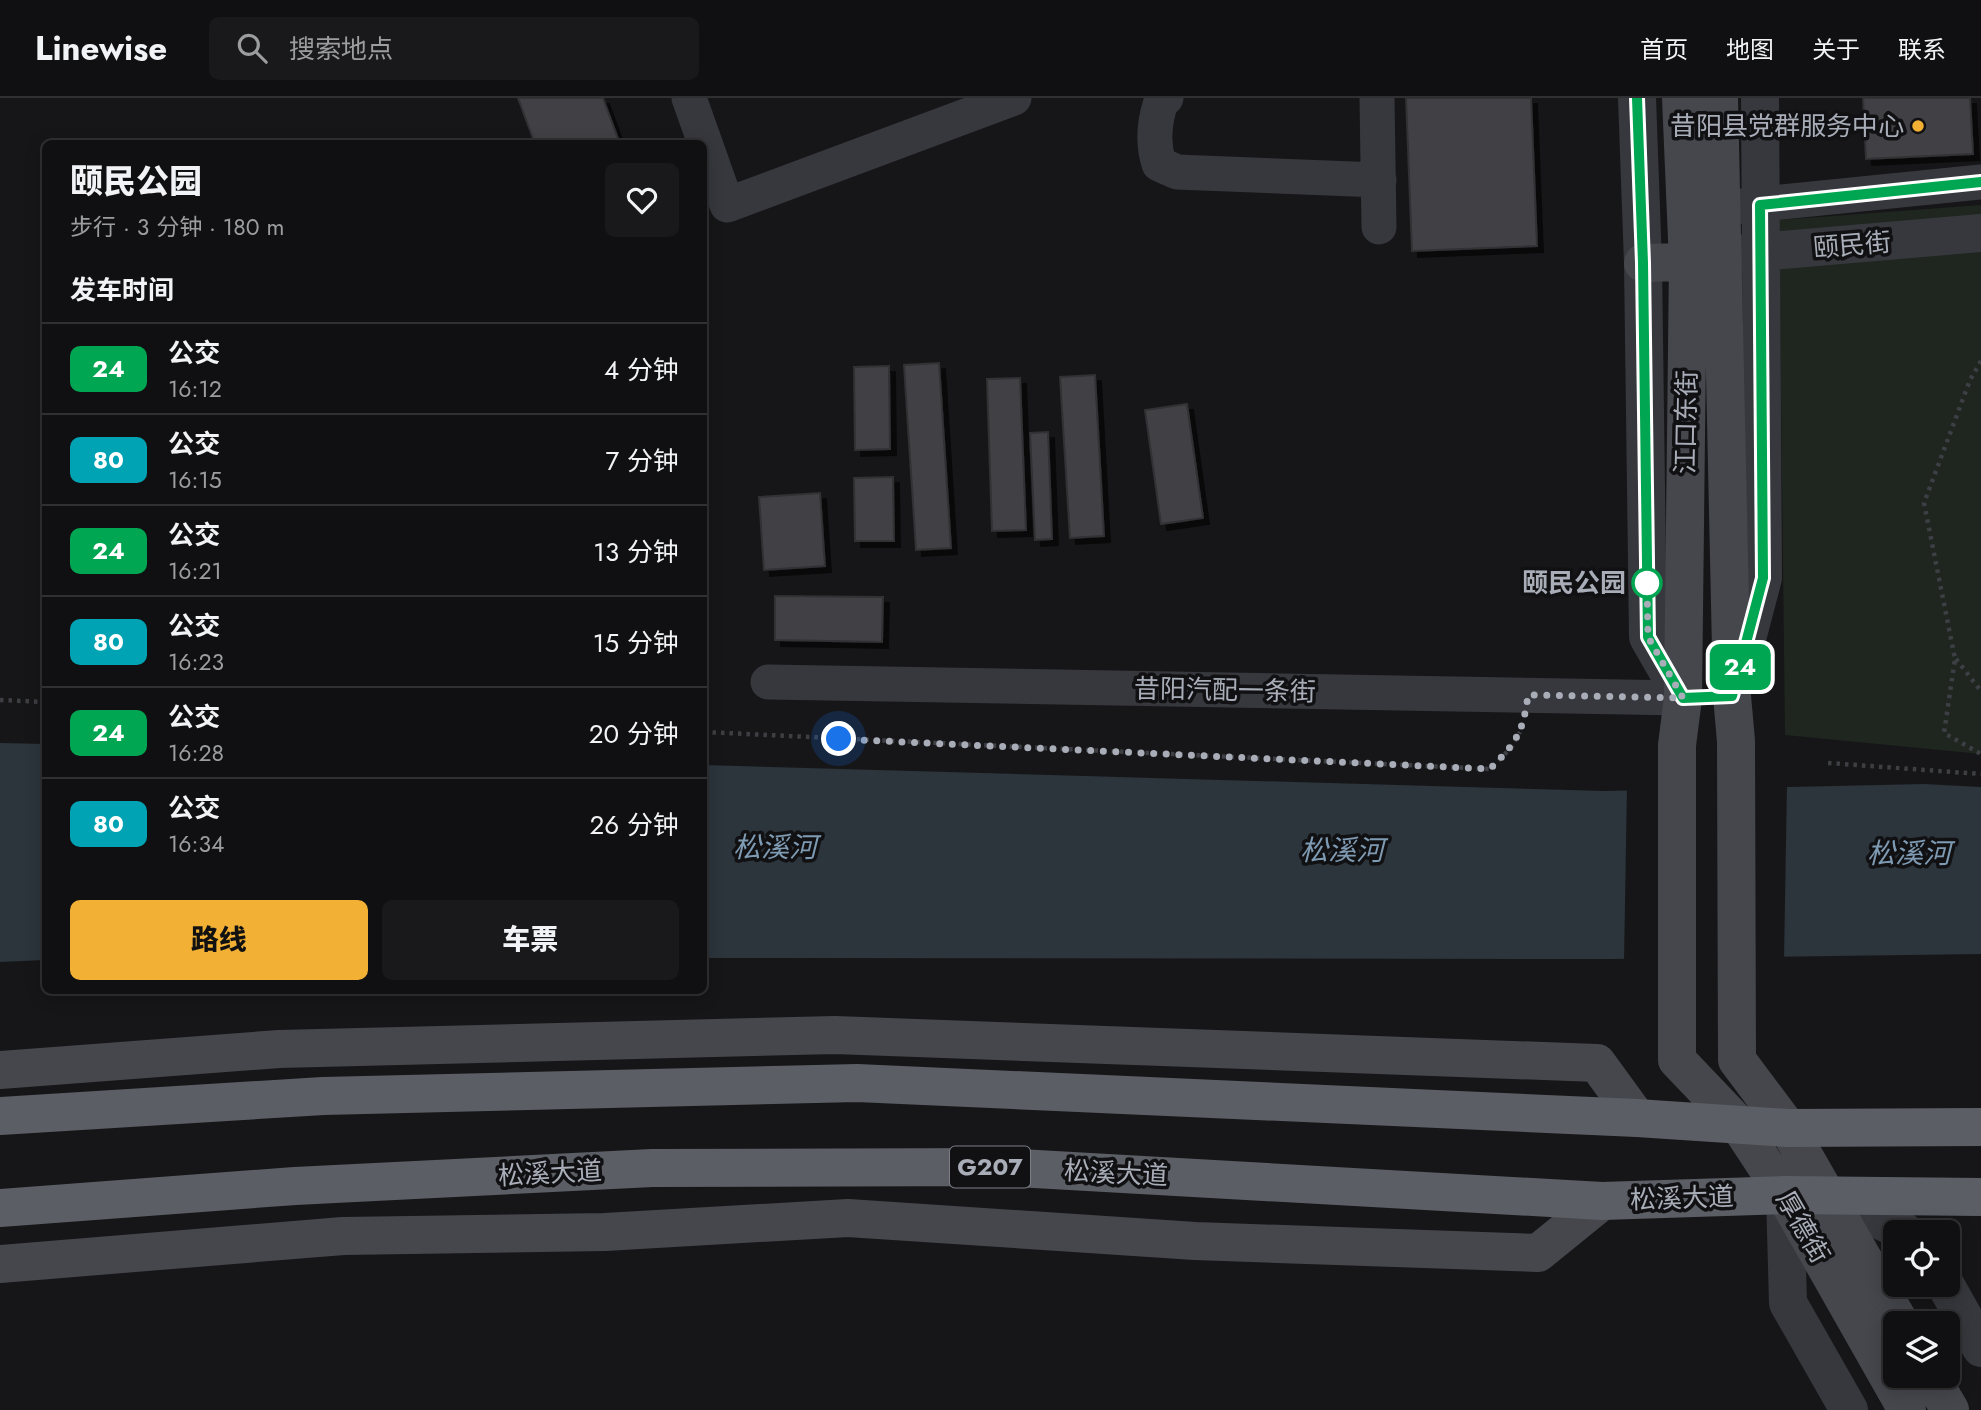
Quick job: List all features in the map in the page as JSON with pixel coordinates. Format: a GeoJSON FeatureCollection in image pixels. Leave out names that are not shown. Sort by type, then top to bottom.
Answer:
{"type":"FeatureCollection","features":[{"type":"Feature","properties":{"kind":"highway"},"geometry":{"type":"LineString","coordinates":[[0,1116],[323,1096],[857,1083],[1637,1118],[1788,1128],[1981,1127]]}},
{"type":"Feature","properties":{"kind":"highway","name":"松溪大道"},"geometry":{"type":"LineString","coordinates":[[0,1208],[295,1185],[652,1168],[999,1167],[1602,1201],[1785,1195],[1971,1203]]}},
{"type":"Feature","properties":{"kind":"main road","name":"江口东街"},"geometry":{"type":"LineString","coordinates":[[1681,98],[1705,258],[1736,741],[1737,1060]]}},
{"type":"Feature","properties":{"kind":"main road","name":"江口东街"},"geometry":{"type":"LineString","coordinates":[[1677,1060],[1677,745],[1683,698],[1705,258],[1721,208],[1719,98]]}},
{"type":"Feature","properties":{"kind":"main road"},"geometry":{"type":"LineString","coordinates":[[1643,263],[1705,258]]}},
{"type":"Feature","properties":{"kind":"main road"},"geometry":{"type":"LineString","coordinates":[[1683,698],[1732,696]]}},
{"type":"Feature","properties":{"kind":"main road"},"geometry":{"type":"LineString","coordinates":[[0,1070],[279,1049],[835,1035],[1597,1063],[1637,1118]]}},
{"type":"Feature","properties":{"kind":"main road","name":"厚德街"},"geometry":{"type":"LineString","coordinates":[[1677,1060],[1739,1125],[1785,1195],[1907,1410]]}},
{"type":"Feature","properties":{"kind":"main road","name":"厚德街"},"geometry":{"type":"LineString","coordinates":[[1737,1060],[1788,1128],[1893,1311]]}},
{"type":"Feature","properties":{"kind":"main road"},"geometry":{"type":"LineString","coordinates":[[0,1264],[343,1236],[605,1232],[848,1219],[1195,1241],[1538,1253],[1602,1201]]}},
{"type":"Feature","properties":{"kind":"main road"},"geometry":{"type":"LineString","coordinates":[[1937,1388],[1950,1410]]}},
{"type":"Feature","properties":{"kind":"street"},"geometry":{"type":"LineString","coordinates":[[689,98],[704,140]]}},
{"type":"Feature","properties":{"kind":"street"},"geometry":{"type":"LineString","coordinates":[[707,149],[727,205],[1014,98]]}},
{"type":"Feature","properties":{"kind":"street"},"geometry":{"type":"LineString","coordinates":[[1166,98],[1162,99],[1157,115],[1154,148],[1159,164],[1177,172],[1379,180]]}},
{"type":"Feature","properties":{"kind":"street"},"geometry":{"type":"LineString","coordinates":[[1377,98],[1380,227]]}},
{"type":"Feature","properties":{"kind":"street"},"geometry":{"type":"LineString","coordinates":[[1637,98],[1643,263],[1648,637],[1683,698]]}},
{"type":"Feature","properties":{"kind":"street"},"geometry":{"type":"LineString","coordinates":[[1732,696],[1763,578],[1760,98]]}},
{"type":"Feature","properties":{"kind":"street"},"geometry":{"type":"LineString","coordinates":[[1721,208],[1981,182]]}},
{"type":"Feature","properties":{"kind":"street","name":"颐民街"},"geometry":{"type":"LineString","coordinates":[[1705,258],[1981,233]]}},
{"type":"Feature","properties":{"kind":"street","name":"昔阳汽配一条街"},"geometry":{"type":"LineString","coordinates":[[768,682],[1683,698]]}},
{"type":"Feature","properties":{"kind":"street"},"geometry":{"type":"LineString","coordinates":[[1785,1195],[1788,1303],[1849,1410]]}},
{"type":"Feature","properties":{"kind":"street"},"geometry":{"type":"LineString","coordinates":[[1829,1197],[1883,1222]]}},
{"type":"Feature","properties":{"kind":"street"},"geometry":{"type":"LineString","coordinates":[[1952,1297],[1981,1348]]}},
{"type":"Feature","properties":{"kind":"path"},"geometry":{"type":"LineString","coordinates":[[1981,361],[1970,380],[1924,503],[1955,659],[1944,733],[1981,754]]}},
{"type":"Feature","properties":{"kind":"path"},"geometry":{"type":"LineString","coordinates":[[1955,659],[1981,691]]}},
{"type":"Feature","properties":{"kind":"path"},"geometry":{"type":"LineString","coordinates":[[707,732],[1490,769],[1511,748],[1524,723],[1528,695]]}},
{"type":"Feature","properties":{"kind":"path"},"geometry":{"type":"LineString","coordinates":[[0,700],[42,702]]}},
{"type":"Feature","properties":{"kind":"path"},"geometry":{"type":"LineString","coordinates":[[1828,763],[1981,774]]}},
{"type":"Feature","properties":{"kind":"shaded area"},"geometry":{"type":"Polygon","coordinates":[[[1981,205],[1981,754],[1785,735],[1779,220],[1981,205]]]}},
{"type":"Feature","properties":{"kind":"water"},"geometry":{"type":"Polygon","coordinates":[[[0,743],[42,744],[42,960],[0,962],[0,743]]]}},
{"type":"Feature","properties":{"kind":"water","name":"松溪河"},"geometry":{"type":"Polygon","coordinates":[[[707,765],[1605,791],[1924,784],[1981,787],[1981,954],[1614,959],[707,958],[707,765]]]}},
{"type":"Feature","properties":{"kind":"pier"},"geometry":{"type":"Polygon","coordinates":[[[1787,783],[1784,960],[1624,962],[1627,787],[1787,783]]]}},
{"type":"Feature","properties":{"kind":"building"},"geometry":{"type":"Polygon","coordinates":[[[518,98],[603,98],[619,140],[534,140],[518,98]]]}},
{"type":"Feature","properties":{"kind":"building"},"geometry":{"type":"Polygon","coordinates":[[[1406,98],[1531,98],[1537,246],[1412,251],[1406,98]]]}},
{"type":"Feature","properties":{"kind":"building","name":"昔阳县党群服务中心"},"geometry":{"type":"Polygon","coordinates":[[[1863,98],[1970,98],[1973,154],[1866,159],[1863,98]]]}},
{"type":"Feature","properties":{"kind":"building"},"geometry":{"type":"Polygon","coordinates":[[[939,363],[951,548],[916,550],[904,365],[939,363]]]}},
{"type":"Feature","properties":{"kind":"building"},"geometry":{"type":"Polygon","coordinates":[[[889,366],[890,449],[855,450],[854,367],[889,366]]]}},
{"type":"Feature","properties":{"kind":"building"},"geometry":{"type":"Polygon","coordinates":[[[1095,375],[1104,536],[1070,538],[1060,377],[1095,375]]]}},
{"type":"Feature","properties":{"kind":"building"},"geometry":{"type":"Polygon","coordinates":[[[1020,378],[1026,530],[992,531],[987,379],[1020,378]]]}},
{"type":"Feature","properties":{"kind":"building"},"geometry":{"type":"Polygon","coordinates":[[[1187,404],[1203,518],[1161,524],[1145,410],[1187,404]]]}},
{"type":"Feature","properties":{"kind":"building"},"geometry":{"type":"Polygon","coordinates":[[[1048,432],[1052,539],[1035,540],[1030,433],[1048,432]]]}},
{"type":"Feature","properties":{"kind":"building"},"geometry":{"type":"Polygon","coordinates":[[[893,477],[894,541],[855,541],[854,478],[893,477]]]}},
{"type":"Feature","properties":{"kind":"building"},"geometry":{"type":"Polygon","coordinates":[[[820,493],[825,566],[764,570],[759,497],[820,493]]]}},
{"type":"Feature","properties":{"kind":"building"},"geometry":{"type":"Polygon","coordinates":[[[775,596],[883,597],[882,642],[775,640],[775,596]]]}},
{"type":"Feature","properties":{"kind":"bus line","name":"24"},"geometry":{"type":"LineString","coordinates":[[1637,98],[1643,263],[1648,637],[1683,698],[1732,696],[1763,578],[1760,205],[1981,182]]}},
{"type":"Feature","properties":{"kind":"place","name":"昔阳县党群服务中心"},"geometry":{"type":"Point","coordinates":[1918,126]}},
{"type":"Feature","properties":{"kind":"place","name":"颐民公园"},"geometry":{"type":"Point","coordinates":[1647,583]}},
{"type":"Feature","properties":{"kind":"route"},"geometry":{"type":"LineString","coordinates":[[839,739],[1490,769],[1511,748],[1524,723],[1528,695],[1683,698],[1648,637],[1647,583]]}}]}
